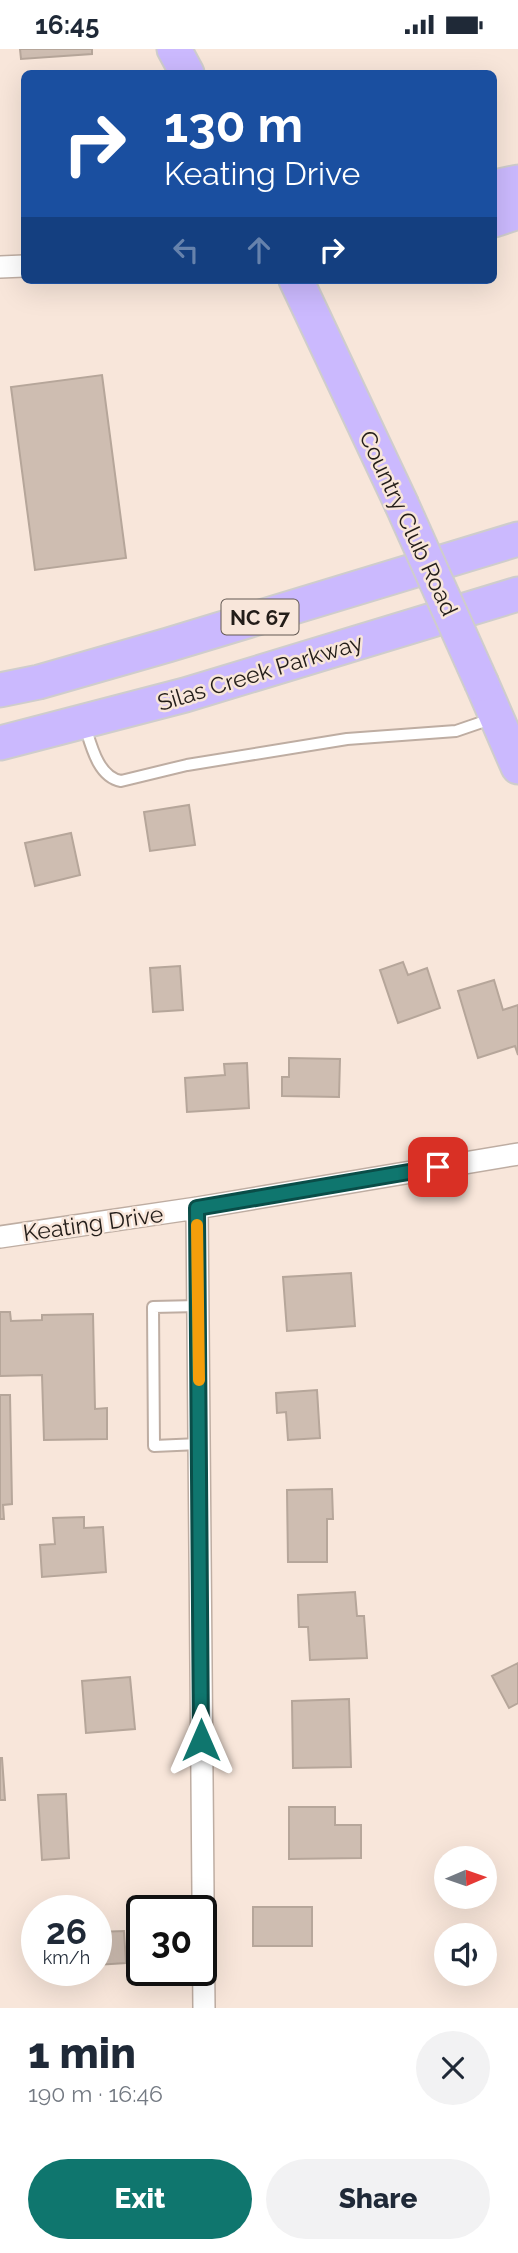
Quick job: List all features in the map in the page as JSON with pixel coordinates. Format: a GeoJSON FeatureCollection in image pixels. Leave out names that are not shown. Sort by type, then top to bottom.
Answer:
{"type":"FeatureCollection","features":[{"type":"Feature","properties":{"kind":"main road"},"geometry":{"type":"LineString","coordinates":[[174,49],[185,70]]}},
{"type":"Feature","properties":{"kind":"main road"},"geometry":{"type":"LineString","coordinates":[[497,186],[518,182]]}},
{"type":"Feature","properties":{"kind":"main road"},"geometry":{"type":"LineString","coordinates":[[497,219],[518,212]]}},
{"type":"Feature","properties":{"kind":"main road","name":"Country Club Road"},"geometry":{"type":"LineString","coordinates":[[298,284],[401,503],[518,767]]}},
{"type":"Feature","properties":{"kind":"main road","name":"NC 67"},"geometry":{"type":"LineString","coordinates":[[0,690],[39,682],[168,645],[518,539]]}},
{"type":"Feature","properties":{"kind":"main road","name":"Silas Creek Parkway"},"geometry":{"type":"LineString","coordinates":[[0,743],[185,695],[518,594]]}},
{"type":"Feature","properties":{"kind":"street"},"geometry":{"type":"LineString","coordinates":[[0,267],[21,265]]}},
{"type":"Feature","properties":{"kind":"street","name":"Keating Drive"},"geometry":{"type":"LineString","coordinates":[[0,1237],[197,1208],[518,1154]]}},
{"type":"Feature","properties":{"kind":"street"},"geometry":{"type":"LineString","coordinates":[[197,1208],[204,2008]]}},
{"type":"Feature","properties":{"kind":"lane"},"geometry":{"type":"LineString","coordinates":[[83,723],[106,774],[113,780],[121,781],[187,765],[334,741],[456,731],[496,717]]}},
{"type":"Feature","properties":{"kind":"lane"},"geometry":{"type":"LineString","coordinates":[[198,1306],[153,1307],[154,1446],[199,1444]]}},
{"type":"Feature","properties":{"kind":"building"},"geometry":{"type":"Polygon","coordinates":[[[20,49],[92,49],[92,54],[21,59],[20,49]]]}},
{"type":"Feature","properties":{"kind":"building"},"geometry":{"type":"Polygon","coordinates":[[[102,375],[126,558],[35,570],[11,387],[102,375]]]}},
{"type":"Feature","properties":{"kind":"building"},"geometry":{"type":"Polygon","coordinates":[[[189,805],[195,845],[150,851],[144,812],[189,805]]]}},
{"type":"Feature","properties":{"kind":"building"},"geometry":{"type":"Polygon","coordinates":[[[71,833],[80,875],[35,886],[25,843],[71,833]]]}},
{"type":"Feature","properties":{"kind":"building"},"geometry":{"type":"Polygon","coordinates":[[[403,962],[408,975],[427,968],[440,1008],[398,1023],[380,970],[403,962]]]}},
{"type":"Feature","properties":{"kind":"building"},"geometry":{"type":"Polygon","coordinates":[[[180,966],[183,1010],[153,1012],[150,968],[180,966]]]}},
{"type":"Feature","properties":{"kind":"building"},"geometry":{"type":"Polygon","coordinates":[[[494,980],[503,1010],[518,1005],[518,1055],[515,1046],[478,1058],[458,991],[494,980]]]}},
{"type":"Feature","properties":{"kind":"building"},"geometry":{"type":"Polygon","coordinates":[[[289,1058],[340,1059],[339,1097],[282,1096],[282,1077],[289,1077],[289,1058]]]}},
{"type":"Feature","properties":{"kind":"building"},"geometry":{"type":"Polygon","coordinates":[[[247,1063],[249,1108],[187,1112],[185,1078],[225,1075],[224,1064],[247,1063]]]}},
{"type":"Feature","properties":{"kind":"building"},"geometry":{"type":"Polygon","coordinates":[[[351,1273],[355,1326],[287,1331],[283,1277],[351,1273]]]}},
{"type":"Feature","properties":{"kind":"building"},"geometry":{"type":"Polygon","coordinates":[[[0,1312],[10,1312],[11,1321],[42,1320],[42,1315],[93,1314],[95,1409],[107,1408],[107,1439],[44,1440],[42,1375],[0,1376],[0,1312]]]}},
{"type":"Feature","properties":{"kind":"building"},"geometry":{"type":"Polygon","coordinates":[[[317,1390],[320,1438],[288,1440],[286,1412],[277,1413],[276,1393],[317,1390]]]}},
{"type":"Feature","properties":{"kind":"building"},"geometry":{"type":"Polygon","coordinates":[[[0,1395],[10,1395],[12,1504],[3,1505],[4,1519],[0,1519],[0,1395]]]}},
{"type":"Feature","properties":{"kind":"building"},"geometry":{"type":"Polygon","coordinates":[[[332,1489],[333,1519],[327,1519],[327,1562],[288,1562],[287,1490],[332,1489]]]}},
{"type":"Feature","properties":{"kind":"building"},"geometry":{"type":"Polygon","coordinates":[[[84,1517],[84,1528],[103,1527],[106,1572],[42,1577],[40,1545],[55,1544],[53,1518],[84,1517]]]}},
{"type":"Feature","properties":{"kind":"building"},"geometry":{"type":"Polygon","coordinates":[[[355,1592],[357,1616],[364,1616],[367,1658],[310,1660],[308,1627],[299,1627],[298,1595],[355,1592]]]}},
{"type":"Feature","properties":{"kind":"building"},"geometry":{"type":"Polygon","coordinates":[[[518,1663],[518,1703],[509,1708],[492,1676],[518,1663]]]}},
{"type":"Feature","properties":{"kind":"building"},"geometry":{"type":"Polygon","coordinates":[[[130,1677],[135,1729],[86,1733],[82,1681],[130,1677]]]}},
{"type":"Feature","properties":{"kind":"building"},"geometry":{"type":"Polygon","coordinates":[[[349,1699],[351,1767],[293,1768],[292,1701],[349,1699]]]}},
{"type":"Feature","properties":{"kind":"building"},"geometry":{"type":"Polygon","coordinates":[[[2,1758],[5,1800],[0,1800],[2,1758]]]}},
{"type":"Feature","properties":{"kind":"building"},"geometry":{"type":"Polygon","coordinates":[[[66,1794],[69,1858],[42,1860],[38,1795],[66,1794]]]}},
{"type":"Feature","properties":{"kind":"building"},"geometry":{"type":"Polygon","coordinates":[[[289,1807],[335,1807],[335,1825],[361,1825],[361,1858],[289,1859],[289,1807]]]}},
{"type":"Feature","properties":{"kind":"building"},"geometry":{"type":"Polygon","coordinates":[[[253,1907],[312,1907],[312,1946],[253,1946],[253,1907]]]}},
{"type":"Feature","properties":{"kind":"building"},"geometry":{"type":"Polygon","coordinates":[[[112,1931],[124,1931],[126,1963],[112,1964],[112,1931]]]}},
{"type":"Feature","properties":{"kind":"slow traffic"},"geometry":{"type":"LineString","coordinates":[[197,1225],[199,1380]]}},
{"type":"Feature","properties":{"kind":"route"},"geometry":{"type":"LineString","coordinates":[[201,1740],[197,1208],[438,1167]]}}]}
